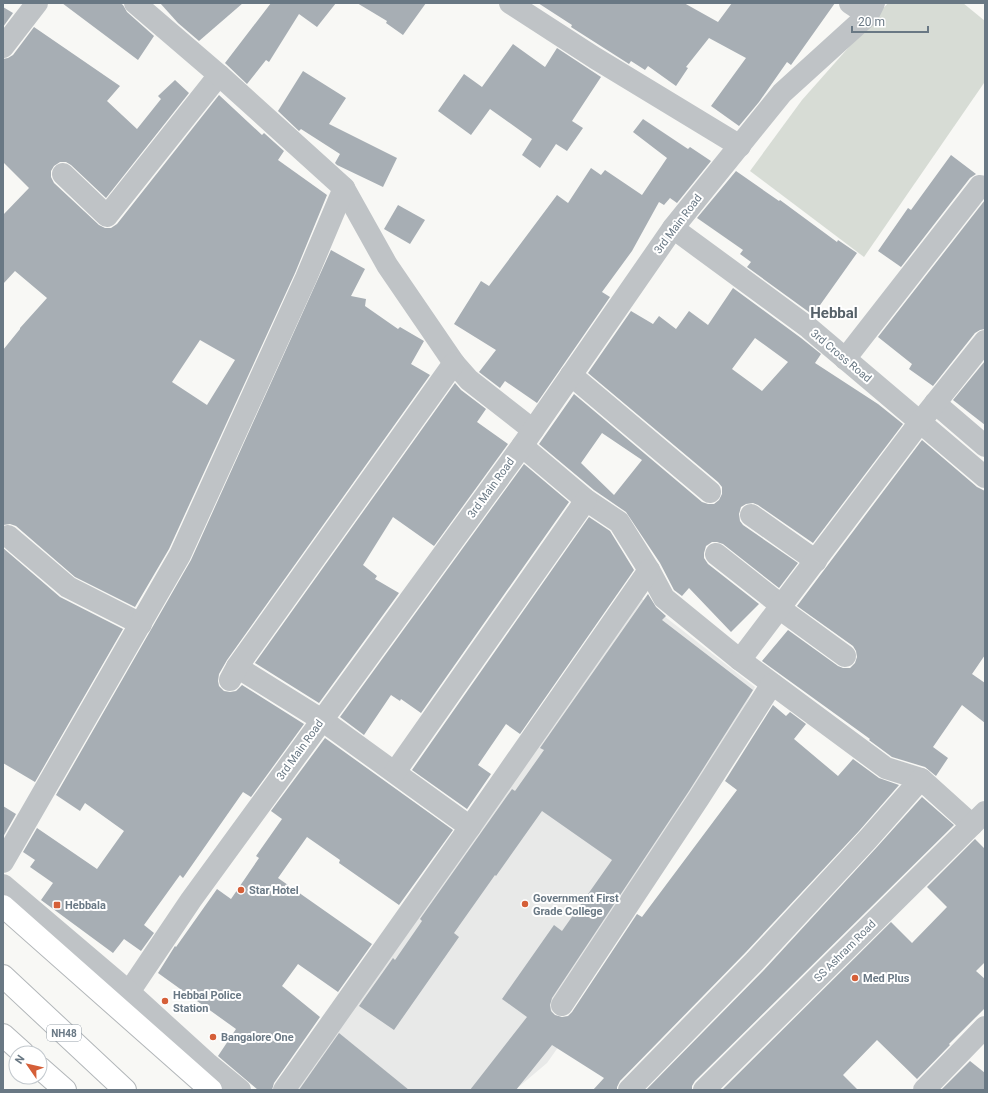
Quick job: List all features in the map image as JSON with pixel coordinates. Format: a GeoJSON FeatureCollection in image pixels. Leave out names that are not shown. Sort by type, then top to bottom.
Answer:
{"type":"FeatureCollection","features":[{"type":"Feature","properties":{"kind":"highway"},"geometry":{"type":"LineString","coordinates":[[6,895],[211,1090]]}},
{"type":"Feature","properties":{"kind":"highway","name":"NH48"},"geometry":{"type":"LineString","coordinates":[[3,976],[125,1090]]}},
{"type":"Feature","properties":{"kind":"highway"},"geometry":{"type":"LineString","coordinates":[[3,1035],[14,1045]]}},
{"type":"Feature","properties":{"kind":"highway"},"geometry":{"type":"LineString","coordinates":[[48,1075],[65,1090]]}},
{"type":"Feature","properties":{"kind":"street"},"geometry":{"type":"LineString","coordinates":[[3,47],[37,3]]}},
{"type":"Feature","properties":{"kind":"street"},"geometry":{"type":"LineString","coordinates":[[135,3],[219,75],[344,188],[387,265],[454,363],[469,380],[528,438],[586,500],[619,522],[649,570],[664,598],[740,660],[886,768],[921,779],[979,818]]}},
{"type":"Feature","properties":{"kind":"street"},"geometry":{"type":"LineString","coordinates":[[510,3],[595,58],[740,146]]}},
{"type":"Feature","properties":{"kind":"street"},"geometry":{"type":"LineString","coordinates":[[850,3],[871,9]]}},
{"type":"Feature","properties":{"kind":"street","name":"3rd Main Road"},"geometry":{"type":"LineString","coordinates":[[129,992],[191,900],[528,438],[673,228],[782,93],[871,9]]}},
{"type":"Feature","properties":{"kind":"street"},"geometry":{"type":"LineString","coordinates":[[63,174],[107,216],[219,75]]}},
{"type":"Feature","properties":{"kind":"street"},"geometry":{"type":"LineString","coordinates":[[845,359],[980,186]]}},
{"type":"Feature","properties":{"kind":"street"},"geometry":{"type":"LineString","coordinates":[[3,862],[180,555],[306,278],[344,188]]}},
{"type":"Feature","properties":{"kind":"street","name":"3rd Cross Road"},"geometry":{"type":"LineString","coordinates":[[673,228],[808,328],[985,477]]}},
{"type":"Feature","properties":{"kind":"street"},"geometry":{"type":"LineString","coordinates":[[740,660],[920,422],[985,342]]}},
{"type":"Feature","properties":{"kind":"street"},"geometry":{"type":"LineString","coordinates":[[454,363],[234,674],[322,720],[470,827]]}},
{"type":"Feature","properties":{"kind":"street"},"geometry":{"type":"LineString","coordinates":[[571,375],[710,492]]}},
{"type":"Feature","properties":{"kind":"street"},"geometry":{"type":"LineString","coordinates":[[935,403],[985,446]]}},
{"type":"Feature","properties":{"kind":"street"},"geometry":{"type":"LineString","coordinates":[[395,772],[586,500]]}},
{"type":"Feature","properties":{"kind":"street"},"geometry":{"type":"LineString","coordinates":[[751,515],[816,561]]}},
{"type":"Feature","properties":{"kind":"street"},"geometry":{"type":"LineString","coordinates":[[8,536],[68,587],[141,624]]}},
{"type":"Feature","properties":{"kind":"street"},"geometry":{"type":"LineString","coordinates":[[716,554],[780,607],[845,656]]}},
{"type":"Feature","properties":{"kind":"street"},"geometry":{"type":"LineString","coordinates":[[284,1090],[649,570]]}},
{"type":"Feature","properties":{"kind":"street"},"geometry":{"type":"LineString","coordinates":[[562,1005],[699,798],[772,684]]}},
{"type":"Feature","properties":{"kind":"street"},"geometry":{"type":"LineString","coordinates":[[629,1090],[755,961],[921,779]]}},
{"type":"Feature","properties":{"kind":"street","name":"SS Ashram Road"},"geometry":{"type":"LineString","coordinates":[[704,1090],[979,818]]}},
{"type":"Feature","properties":{"kind":"street"},"geometry":{"type":"LineString","coordinates":[[6,895],[129,992],[240,1090]]}},
{"type":"Feature","properties":{"kind":"street"},"geometry":{"type":"LineString","coordinates":[[924,1090],[985,1027]]}},
{"type":"Feature","properties":{"kind":"shaded area"},"geometry":{"type":"Polygon","coordinates":[[[888,3],[963,3],[985,21],[985,80],[864,257],[750,171],[802,100],[888,3]]]}},
{"type":"Feature","properties":{"kind":"shaded area","name":"Government First Grade College"},"geometry":{"type":"Polygon","coordinates":[[[641,598],[755,687],[699,795],[551,1013],[573,1026],[547,1063],[515,1090],[295,1090],[641,598]]]}},
{"type":"Feature","properties":{"kind":"building"},"geometry":{"type":"Polygon","coordinates":[[[62,3],[120,3],[127,12],[154,36],[138,60],[62,3]]]}},
{"type":"Feature","properties":{"kind":"building"},"geometry":{"type":"Polygon","coordinates":[[[160,3],[243,3],[199,41],[178,23],[160,3]]]}},
{"type":"Feature","properties":{"kind":"building"},"geometry":{"type":"Polygon","coordinates":[[[271,3],[336,3],[317,27],[299,14],[269,62],[266,60],[247,84],[225,63],[271,3]]]}},
{"type":"Feature","properties":{"kind":"building"},"geometry":{"type":"Polygon","coordinates":[[[357,3],[426,3],[403,35],[386,23],[387,21],[357,3]]]}},
{"type":"Feature","properties":{"kind":"building"},"geometry":{"type":"Polygon","coordinates":[[[538,3],[684,3],[718,22],[732,3],[835,3],[791,65],[787,62],[759,102],[739,126],[711,106],[746,58],[709,38],[686,67],[688,68],[676,86],[648,66],[645,70],[631,61],[629,64],[571,27],[572,25],[538,3]]]}},
{"type":"Feature","properties":{"kind":"building"},"geometry":{"type":"Polygon","coordinates":[[[3,7],[13,13],[3,27],[3,7]]]}},
{"type":"Feature","properties":{"kind":"building"},"geometry":{"type":"Polygon","coordinates":[[[34,27],[120,86],[107,101],[137,129],[161,99],[158,96],[175,80],[189,93],[106,198],[71,165],[66,162],[60,162],[54,166],[51,171],[51,177],[54,183],[99,225],[105,228],[111,228],[117,224],[219,95],[262,135],[264,133],[284,151],[278,160],[327,195],[295,273],[169,549],[135,607],[75,577],[16,526],[10,524],[3,525],[3,350],[20,328],[47,298],[15,271],[3,284],[3,215],[29,188],[3,162],[3,59],[13,55],[34,27]],[[200,340],[172,382],[207,405],[235,360],[200,340]]]}},
{"type":"Feature","properties":{"kind":"building"},"geometry":{"type":"Polygon","coordinates":[[[513,44],[545,67],[557,48],[601,77],[572,121],[583,128],[567,151],[556,144],[540,168],[522,155],[532,139],[490,109],[471,135],[438,111],[464,74],[482,87],[513,44]]]}},
{"type":"Feature","properties":{"kind":"building"},"geometry":{"type":"Polygon","coordinates":[[[303,71],[346,98],[329,124],[397,158],[383,187],[337,165],[335,163],[340,154],[301,129],[299,131],[278,111],[303,71]]]}},
{"type":"Feature","properties":{"kind":"building"},"geometry":{"type":"Polygon","coordinates":[[[643,119],[688,149],[690,147],[711,161],[677,203],[670,198],[664,205],[659,202],[632,251],[602,292],[610,297],[537,403],[505,381],[500,388],[479,372],[496,350],[454,324],[481,281],[489,286],[557,195],[568,203],[591,168],[601,175],[605,170],[642,195],[667,158],[633,132],[643,119]]]}},
{"type":"Feature","properties":{"kind":"building"},"geometry":{"type":"Polygon","coordinates":[[[951,155],[976,174],[970,178],[901,267],[878,251],[908,208],[911,210],[951,155]]]}},
{"type":"Feature","properties":{"kind":"building"},"geometry":{"type":"Polygon","coordinates":[[[736,171],[779,201],[780,200],[837,242],[838,240],[857,253],[813,315],[747,267],[751,262],[740,254],[743,250],[697,218],[736,171]]]}},
{"type":"Feature","properties":{"kind":"building"},"geometry":{"type":"Polygon","coordinates":[[[985,200],[985,329],[975,333],[933,386],[909,369],[912,364],[878,337],[985,200]]]}},
{"type":"Feature","properties":{"kind":"building"},"geometry":{"type":"Polygon","coordinates":[[[398,205],[425,220],[410,244],[384,229],[398,205]]]}},
{"type":"Feature","properties":{"kind":"building"},"geometry":{"type":"Polygon","coordinates":[[[331,250],[365,269],[351,296],[366,299],[365,306],[398,329],[400,327],[424,341],[411,364],[430,375],[227,660],[219,674],[219,686],[224,691],[236,691],[242,685],[304,724],[251,797],[243,792],[183,878],[180,875],[144,925],[154,933],[141,951],[124,939],[113,953],[41,900],[53,883],[30,867],[35,860],[23,852],[37,828],[97,869],[124,831],[85,803],[80,811],[56,795],[191,560],[331,250]]]}},
{"type":"Feature","properties":{"kind":"building"},"geometry":{"type":"Polygon","coordinates":[[[733,288],[821,354],[815,363],[878,404],[903,424],[813,543],[758,505],[753,503],[746,504],[741,507],[739,514],[740,521],[743,525],[798,563],[779,588],[723,544],[712,542],[706,546],[704,558],[708,564],[759,604],[731,632],[689,588],[682,596],[674,590],[660,563],[626,512],[594,490],[539,444],[574,394],[702,502],[714,504],[719,500],[722,494],[722,487],[718,482],[588,373],[631,311],[653,324],[659,316],[676,329],[689,311],[708,325],[733,288]],[[755,338],[732,369],[762,391],[788,362],[755,338]],[[602,433],[581,463],[614,495],[642,460],[602,433]]]}},
{"type":"Feature","properties":{"kind":"building"},"geometry":{"type":"Polygon","coordinates":[[[985,361],[985,425],[953,400],[985,361]]]}},
{"type":"Feature","properties":{"kind":"building"},"geometry":{"type":"Polygon","coordinates":[[[455,383],[461,390],[486,409],[477,422],[508,444],[434,546],[393,517],[363,565],[377,576],[375,579],[399,593],[319,703],[255,663],[455,383]]]}},
{"type":"Feature","properties":{"kind":"building"},"geometry":{"type":"Polygon","coordinates":[[[922,440],[977,487],[985,491],[985,655],[972,674],[985,683],[985,723],[962,705],[933,747],[948,758],[936,776],[925,767],[892,757],[869,740],[870,739],[762,661],[788,630],[838,666],[850,668],[855,663],[857,657],[853,646],[797,606],[922,440]]]}},
{"type":"Feature","properties":{"kind":"building"},"geometry":{"type":"Polygon","coordinates":[[[524,464],[569,502],[421,713],[401,699],[400,701],[391,695],[364,735],[340,717],[524,464]]]}},
{"type":"Feature","properties":{"kind":"building"},"geometry":{"type":"Polygon","coordinates":[[[589,517],[610,531],[634,570],[520,734],[506,724],[478,765],[491,774],[467,809],[412,770],[589,517]]]}},
{"type":"Feature","properties":{"kind":"building"},"geometry":{"type":"Polygon","coordinates":[[[3,548],[60,597],[123,629],[35,782],[3,763],[3,548]]]}},
{"type":"Feature","properties":{"kind":"building"},"geometry":{"type":"Polygon","coordinates":[[[648,594],[656,607],[666,616],[662,620],[753,690],[689,791],[552,998],[550,1005],[551,1011],[555,1015],[562,1017],[568,1016],[572,1012],[637,914],[642,917],[737,790],[725,781],[773,705],[786,716],[790,712],[806,724],[794,739],[838,776],[853,759],[879,778],[899,785],[859,831],[746,952],[620,1081],[617,1090],[593,1090],[604,1078],[552,1045],[516,1090],[470,1090],[527,1017],[502,999],[554,925],[562,931],[612,860],[542,811],[454,933],[459,937],[394,1030],[359,1006],[393,958],[395,960],[422,921],[420,919],[512,789],[515,791],[544,750],[540,748],[648,594]]]}},
{"type":"Feature","properties":{"kind":"building"},"geometry":{"type":"Polygon","coordinates":[[[325,738],[453,830],[399,905],[339,863],[340,860],[307,837],[278,878],[372,944],[338,992],[298,964],[282,986],[320,1017],[274,1083],[272,1090],[258,1090],[218,1056],[236,1029],[158,973],[175,946],[176,947],[217,889],[231,899],[259,858],[256,856],[282,819],[271,811],[325,738]]]}},
{"type":"Feature","properties":{"kind":"building"},"geometry":{"type":"Polygon","coordinates":[[[922,797],[954,825],[695,1081],[692,1086],[692,1090],[646,1090],[764,970],[922,797]]]}},
{"type":"Feature","properties":{"kind":"building"},"geometry":{"type":"Polygon","coordinates":[[[3,806],[16,814],[3,837],[3,806]]]}},
{"type":"Feature","properties":{"kind":"building"},"geometry":{"type":"Polygon","coordinates":[[[975,839],[985,849],[985,962],[976,971],[985,979],[985,1008],[917,1079],[877,1040],[843,1075],[858,1090],[722,1090],[891,922],[912,943],[947,907],[927,887],[975,839]]]}},
{"type":"Feature","properties":{"kind":"building"},"geometry":{"type":"Polygon","coordinates":[[[339,1033],[409,1090],[299,1090],[339,1033]]]}},
{"type":"Feature","properties":{"kind":"building"},"geometry":{"type":"Polygon","coordinates":[[[970,1061],[985,1073],[985,1090],[941,1090],[970,1061]]]}},
{"type":"Feature","properties":{"kind":"place","name":"Star Hotel"},"geometry":{"type":"Point","coordinates":[241,890]}},
{"type":"Feature","properties":{"kind":"place","name":"Government First Grade College"},"geometry":{"type":"Point","coordinates":[525,904]}},
{"type":"Feature","properties":{"kind":"place","name":"Hebbala"},"geometry":{"type":"Point","coordinates":[57,905]}},
{"type":"Feature","properties":{"kind":"place","name":"Med Plus"},"geometry":{"type":"Point","coordinates":[855,978]}},
{"type":"Feature","properties":{"kind":"place","name":"Hebbal Police Station"},"geometry":{"type":"Point","coordinates":[165,1001]}},
{"type":"Feature","properties":{"kind":"place","name":"Bangalore One"},"geometry":{"type":"Point","coordinates":[213,1037]}},
{"type":"Feature","properties":{"kind":"district","name":"Hebbal"},"geometry":{"type":"Point","coordinates":[834,313]}}]}
